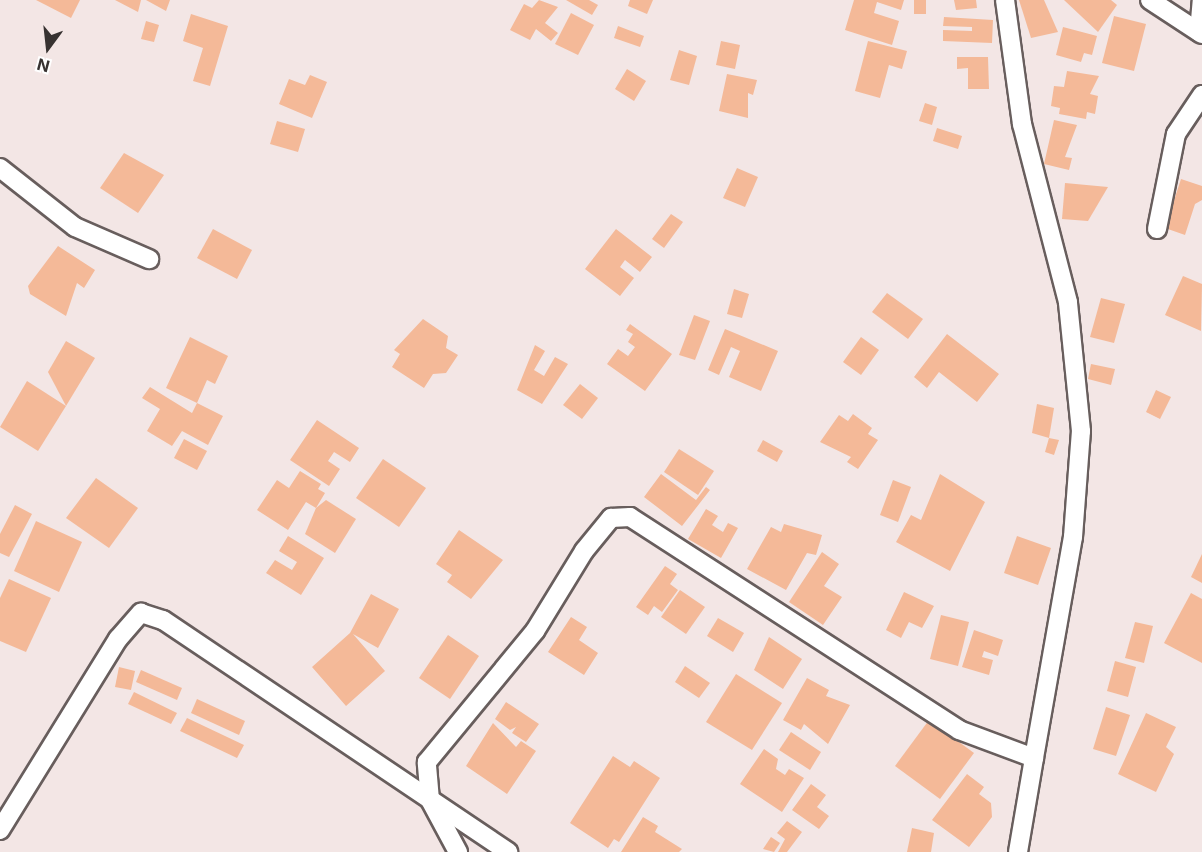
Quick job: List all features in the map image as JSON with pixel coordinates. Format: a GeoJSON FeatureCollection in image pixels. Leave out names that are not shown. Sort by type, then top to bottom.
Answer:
{"type":"FeatureCollection","features":[{"type":"Feature","properties":{"kind":"street"},"geometry":{"type":"LineString","coordinates":[[1005,0],[1022,124],[1068,302],[1081,431],[1073,537],[1018,852]]}},
{"type":"Feature","properties":{"kind":"street"},"geometry":{"type":"LineString","coordinates":[[1150,0],[1200,33],[1202,0]]}},
{"type":"Feature","properties":{"kind":"street"},"geometry":{"type":"LineString","coordinates":[[1157,229],[1176,134],[1202,95]]}},
{"type":"Feature","properties":{"kind":"street"},"geometry":{"type":"LineString","coordinates":[[0,168],[75,226],[149,259]]}},
{"type":"Feature","properties":{"kind":"street"},"geometry":{"type":"LineString","coordinates":[[458,852],[430,800],[427,762],[535,631],[584,551],[611,518],[630,517],[959,730],[1034,758]]}},
{"type":"Feature","properties":{"kind":"street"},"geometry":{"type":"LineString","coordinates":[[0,830],[117,639],[141,614],[163,620],[508,852]]}},
{"type":"Feature","properties":{"kind":"building"},"geometry":{"type":"Polygon","coordinates":[[[36,0],[80,0],[71,18],[36,0]]]}},
{"type":"Feature","properties":{"kind":"building"},"geometry":{"type":"Polygon","coordinates":[[[115,0],[141,0],[138,12],[115,0]]]}},
{"type":"Feature","properties":{"kind":"building"},"geometry":{"type":"Polygon","coordinates":[[[146,0],[170,0],[166,11],[146,0]]]}},
{"type":"Feature","properties":{"kind":"building"},"geometry":{"type":"Polygon","coordinates":[[[539,0],[558,7],[545,23],[558,33],[551,41],[536,29],[530,40],[510,30],[524,4],[532,8],[539,0]]]}},
{"type":"Feature","properties":{"kind":"building"},"geometry":{"type":"Polygon","coordinates":[[[566,0],[589,0],[598,5],[592,15],[566,0]]]}},
{"type":"Feature","properties":{"kind":"building"},"geometry":{"type":"Polygon","coordinates":[[[630,0],[653,0],[647,14],[628,6],[630,0]]]}},
{"type":"Feature","properties":{"kind":"building"},"geometry":{"type":"Polygon","coordinates":[[[854,0],[904,0],[901,10],[877,2],[874,13],[899,21],[892,45],[845,30],[854,0]]]}},
{"type":"Feature","properties":{"kind":"building"},"geometry":{"type":"Polygon","coordinates":[[[914,0],[926,0],[926,14],[914,14],[914,0]]]}},
{"type":"Feature","properties":{"kind":"building"},"geometry":{"type":"Polygon","coordinates":[[[954,0],[976,0],[977,8],[956,10],[954,0]]]}},
{"type":"Feature","properties":{"kind":"building"},"geometry":{"type":"Polygon","coordinates":[[[1019,0],[1044,0],[1058,32],[1031,38],[1019,0]]]}},
{"type":"Feature","properties":{"kind":"building"},"geometry":{"type":"Polygon","coordinates":[[[1064,0],[1111,0],[1117,5],[1098,32],[1064,0]]]}},
{"type":"Feature","properties":{"kind":"building"},"geometry":{"type":"Polygon","coordinates":[[[571,13],[594,25],[578,55],[555,44],[571,13]]]}},
{"type":"Feature","properties":{"kind":"building"},"geometry":{"type":"Polygon","coordinates":[[[191,14],[228,26],[210,86],[193,81],[203,48],[183,41],[191,14]]]}},
{"type":"Feature","properties":{"kind":"building"},"geometry":{"type":"Polygon","coordinates":[[[1114,16],[1146,24],[1134,71],[1102,63],[1114,16]]]}},
{"type":"Feature","properties":{"kind":"building"},"geometry":{"type":"Polygon","coordinates":[[[944,17],[993,20],[992,43],[943,41],[943,30],[972,31],[972,27],[943,26],[944,17]]]}},
{"type":"Feature","properties":{"kind":"building"},"geometry":{"type":"Polygon","coordinates":[[[146,21],[159,25],[154,42],[141,39],[146,21]]]}},
{"type":"Feature","properties":{"kind":"building"},"geometry":{"type":"Polygon","coordinates":[[[618,26],[644,36],[640,47],[614,38],[618,26]]]}},
{"type":"Feature","properties":{"kind":"building"},"geometry":{"type":"Polygon","coordinates":[[[1063,27],[1097,36],[1092,55],[1084,53],[1081,62],[1056,55],[1063,27]]]}},
{"type":"Feature","properties":{"kind":"building"},"geometry":{"type":"Polygon","coordinates":[[[721,41],[740,45],[735,69],[716,65],[721,41]]]}},
{"type":"Feature","properties":{"kind":"building"},"geometry":{"type":"Polygon","coordinates":[[[868,41],[907,51],[902,69],[889,65],[880,98],[855,91],[868,41]]]}},
{"type":"Feature","properties":{"kind":"building"},"geometry":{"type":"Polygon","coordinates":[[[679,50],[697,56],[689,85],[670,80],[679,50]]]}},
{"type":"Feature","properties":{"kind":"building"},"geometry":{"type":"Polygon","coordinates":[[[957,57],[988,57],[989,89],[968,89],[968,68],[957,69],[957,57]]]}},
{"type":"Feature","properties":{"kind":"building"},"geometry":{"type":"Polygon","coordinates":[[[627,69],[646,81],[634,101],[615,89],[627,69]]]}},
{"type":"Feature","properties":{"kind":"building"},"geometry":{"type":"Polygon","coordinates":[[[1067,71],[1099,76],[1090,94],[1098,96],[1095,114],[1087,112],[1086,119],[1059,114],[1060,108],[1051,106],[1054,86],[1064,87],[1067,71]]]}},
{"type":"Feature","properties":{"kind":"building"},"geometry":{"type":"Polygon","coordinates":[[[727,74],[757,80],[753,95],[748,93],[748,118],[719,111],[727,74]]]}},
{"type":"Feature","properties":{"kind":"building"},"geometry":{"type":"Polygon","coordinates":[[[310,75],[327,82],[312,118],[279,104],[289,79],[305,85],[310,75]]]}},
{"type":"Feature","properties":{"kind":"building"},"geometry":{"type":"Polygon","coordinates":[[[925,103],[937,107],[932,125],[919,121],[925,103]]]}},
{"type":"Feature","properties":{"kind":"building"},"geometry":{"type":"Polygon","coordinates":[[[1054,120],[1077,125],[1065,157],[1072,158],[1069,170],[1044,164],[1054,120]]]}},
{"type":"Feature","properties":{"kind":"building"},"geometry":{"type":"Polygon","coordinates":[[[277,121],[305,129],[298,152],[270,144],[277,121]]]}},
{"type":"Feature","properties":{"kind":"building"},"geometry":{"type":"Polygon","coordinates":[[[937,128],[962,136],[958,149],[933,141],[937,128]]]}},
{"type":"Feature","properties":{"kind":"building"},"geometry":{"type":"Polygon","coordinates":[[[124,153],[164,175],[138,213],[100,188],[124,153]]]}},
{"type":"Feature","properties":{"kind":"building"},"geometry":{"type":"Polygon","coordinates":[[[737,168],[758,177],[745,207],[723,198],[737,168]]]}},
{"type":"Feature","properties":{"kind":"building"},"geometry":{"type":"Polygon","coordinates":[[[1181,179],[1202,186],[1202,200],[1195,204],[1185,235],[1165,228],[1181,179]]]}},
{"type":"Feature","properties":{"kind":"building"},"geometry":{"type":"Polygon","coordinates":[[[1065,183],[1108,187],[1088,221],[1062,219],[1065,183]]]}},
{"type":"Feature","properties":{"kind":"building"},"geometry":{"type":"Polygon","coordinates":[[[671,214],[683,222],[664,248],[652,239],[671,214]]]}},
{"type":"Feature","properties":{"kind":"building"},"geometry":{"type":"Polygon","coordinates":[[[213,229],[252,250],[237,279],[197,258],[213,229]]]}},
{"type":"Feature","properties":{"kind":"building"},"geometry":{"type":"Polygon","coordinates":[[[616,229],[652,257],[640,272],[625,260],[620,267],[634,278],[620,296],[585,269],[616,229]]]}},
{"type":"Feature","properties":{"kind":"building"},"geometry":{"type":"Polygon","coordinates":[[[58,246],[95,270],[84,288],[77,283],[66,316],[30,294],[28,286],[58,246]]]}},
{"type":"Feature","properties":{"kind":"building"},"geometry":{"type":"Polygon","coordinates":[[[1183,276],[1202,284],[1201,331],[1165,315],[1183,276]]]}},
{"type":"Feature","properties":{"kind":"building"},"geometry":{"type":"Polygon","coordinates":[[[734,289],[749,294],[742,318],[727,314],[734,289]]]}},
{"type":"Feature","properties":{"kind":"building"},"geometry":{"type":"Polygon","coordinates":[[[887,293],[923,319],[908,339],[872,312],[887,293]]]}},
{"type":"Feature","properties":{"kind":"building"},"geometry":{"type":"Polygon","coordinates":[[[1101,298],[1125,304],[1114,343],[1090,337],[1101,298]]]}},
{"type":"Feature","properties":{"kind":"building"},"geometry":{"type":"Polygon","coordinates":[[[694,315],[710,321],[695,360],[679,355],[694,315]]]}},
{"type":"Feature","properties":{"kind":"building"},"geometry":{"type":"Polygon","coordinates":[[[423,319],[448,336],[446,348],[458,355],[446,373],[433,374],[424,388],[392,367],[400,354],[394,350],[423,319]]]}},
{"type":"Feature","properties":{"kind":"building"},"geometry":{"type":"Polygon","coordinates":[[[630,324],[672,354],[645,391],[607,364],[618,349],[628,356],[635,347],[628,342],[633,334],[626,330],[630,324]]]}},
{"type":"Feature","properties":{"kind":"building"},"geometry":{"type":"Polygon","coordinates":[[[725,329],[778,351],[761,391],[729,377],[740,351],[731,347],[719,375],[708,370],[725,329]]]}},
{"type":"Feature","properties":{"kind":"building"},"geometry":{"type":"Polygon","coordinates":[[[947,334],[999,374],[977,402],[939,372],[927,388],[914,377],[947,334]]]}},
{"type":"Feature","properties":{"kind":"building"},"geometry":{"type":"Polygon","coordinates":[[[190,337],[228,356],[215,384],[207,380],[197,403],[166,388],[190,337]]]}},
{"type":"Feature","properties":{"kind":"building"},"geometry":{"type":"Polygon","coordinates":[[[861,337],[879,350],[861,375],[843,362],[861,337]]]}},
{"type":"Feature","properties":{"kind":"building"},"geometry":{"type":"Polygon","coordinates":[[[66,341],[95,358],[66,406],[48,372],[66,341]]]}},
{"type":"Feature","properties":{"kind":"building"},"geometry":{"type":"Polygon","coordinates":[[[535,345],[545,351],[534,370],[544,376],[555,357],[568,364],[542,404],[517,390],[535,345]]]}},
{"type":"Feature","properties":{"kind":"building"},"geometry":{"type":"Polygon","coordinates":[[[1091,364],[1115,369],[1111,385],[1088,379],[1091,364]]]}},
{"type":"Feature","properties":{"kind":"building"},"geometry":{"type":"Polygon","coordinates":[[[27,381],[66,406],[38,451],[0,427],[27,381]]]}},
{"type":"Feature","properties":{"kind":"building"},"geometry":{"type":"Polygon","coordinates":[[[580,384],[598,398],[582,419],[563,405],[580,384]]]}},
{"type":"Feature","properties":{"kind":"building"},"geometry":{"type":"Polygon","coordinates":[[[150,387],[192,413],[197,403],[223,416],[208,445],[182,431],[172,446],[147,431],[160,409],[142,398],[150,387]]]}},
{"type":"Feature","properties":{"kind":"building"},"geometry":{"type":"Polygon","coordinates":[[[1156,390],[1171,397],[1160,419],[1146,412],[1156,390]]]}},
{"type":"Feature","properties":{"kind":"building"},"geometry":{"type":"Polygon","coordinates":[[[1037,404],[1054,408],[1049,438],[1032,433],[1037,404]]]}},
{"type":"Feature","properties":{"kind":"building"},"geometry":{"type":"Polygon","coordinates":[[[853,414],[872,428],[868,434],[878,440],[858,469],[847,462],[851,457],[820,442],[839,415],[848,421],[853,414]]]}},
{"type":"Feature","properties":{"kind":"building"},"geometry":{"type":"Polygon","coordinates":[[[317,420],[359,448],[350,462],[334,452],[328,461],[340,469],[329,486],[290,460],[317,420]]]}},
{"type":"Feature","properties":{"kind":"building"},"geometry":{"type":"Polygon","coordinates":[[[1049,438],[1059,440],[1054,455],[1045,452],[1049,438]]]}},
{"type":"Feature","properties":{"kind":"building"},"geometry":{"type":"Polygon","coordinates":[[[184,439],[207,451],[197,470],[174,458],[184,439]]]}},
{"type":"Feature","properties":{"kind":"building"},"geometry":{"type":"Polygon","coordinates":[[[763,440],[783,451],[777,462],[757,451],[763,440]]]}},
{"type":"Feature","properties":{"kind":"building"},"geometry":{"type":"Polygon","coordinates":[[[679,449],[714,471],[698,495],[664,472],[679,449]]]}},
{"type":"Feature","properties":{"kind":"building"},"geometry":{"type":"Polygon","coordinates":[[[383,459],[426,488],[399,527],[356,498],[383,459]]]}},
{"type":"Feature","properties":{"kind":"building"},"geometry":{"type":"Polygon","coordinates":[[[300,471],[321,484],[318,489],[325,493],[316,508],[306,502],[288,530],[257,510],[277,480],[289,488],[300,471]]]}},
{"type":"Feature","properties":{"kind":"building"},"geometry":{"type":"Polygon","coordinates":[[[661,474],[696,500],[706,487],[710,490],[682,526],[644,497],[661,474]]]}},
{"type":"Feature","properties":{"kind":"building"},"geometry":{"type":"Polygon","coordinates":[[[940,474],[985,502],[950,571],[896,542],[911,515],[921,520],[940,474]]]}},
{"type":"Feature","properties":{"kind":"building"},"geometry":{"type":"Polygon","coordinates":[[[96,478],[138,508],[109,548],[66,518],[96,478]]]}},
{"type":"Feature","properties":{"kind":"building"},"geometry":{"type":"Polygon","coordinates":[[[893,480],[911,487],[898,522],[880,515],[893,480]]]}},
{"type":"Feature","properties":{"kind":"building"},"geometry":{"type":"Polygon","coordinates":[[[326,500],[356,519],[335,553],[305,534],[316,508],[326,500]]]}},
{"type":"Feature","properties":{"kind":"building"},"geometry":{"type":"Polygon","coordinates":[[[15,505],[32,514],[9,557],[0,553],[0,534],[15,505]]]}},
{"type":"Feature","properties":{"kind":"building"},"geometry":{"type":"Polygon","coordinates":[[[706,509],[718,516],[712,525],[723,532],[728,523],[738,528],[721,558],[688,539],[706,509]]]}},
{"type":"Feature","properties":{"kind":"building"},"geometry":{"type":"Polygon","coordinates":[[[36,521],[82,542],[59,592],[14,571],[36,521]]]}},
{"type":"Feature","properties":{"kind":"building"},"geometry":{"type":"Polygon","coordinates":[[[784,524],[822,535],[816,555],[807,553],[786,590],[747,569],[771,527],[781,532],[784,524]]]}},
{"type":"Feature","properties":{"kind":"building"},"geometry":{"type":"Polygon","coordinates":[[[459,530],[503,560],[471,599],[447,582],[452,575],[436,564],[459,530]]]}},
{"type":"Feature","properties":{"kind":"building"},"geometry":{"type":"Polygon","coordinates":[[[288,536],[324,558],[301,595],[266,573],[275,560],[292,570],[297,562],[279,551],[288,536]]]}},
{"type":"Feature","properties":{"kind":"building"},"geometry":{"type":"Polygon","coordinates":[[[1017,536],[1051,548],[1038,585],[1004,573],[1017,536]]]}},
{"type":"Feature","properties":{"kind":"building"},"geometry":{"type":"Polygon","coordinates":[[[822,552],[839,564],[824,586],[842,597],[823,625],[789,602],[822,552]]]}},
{"type":"Feature","properties":{"kind":"building"},"geometry":{"type":"Polygon","coordinates":[[[1202,554],[1202,583],[1191,577],[1202,554]]]}},
{"type":"Feature","properties":{"kind":"building"},"geometry":{"type":"Polygon","coordinates":[[[665,566],[677,574],[670,584],[678,590],[662,612],[654,606],[648,615],[636,607],[665,566]]]}},
{"type":"Feature","properties":{"kind":"building"},"geometry":{"type":"Polygon","coordinates":[[[9,579],[51,598],[26,652],[0,641],[0,598],[9,579]]]}},
{"type":"Feature","properties":{"kind":"building"},"geometry":{"type":"Polygon","coordinates":[[[680,590],[705,607],[686,634],[661,617],[680,590]]]}},
{"type":"Feature","properties":{"kind":"building"},"geometry":{"type":"Polygon","coordinates":[[[904,592],[934,606],[922,628],[909,622],[901,638],[886,630],[904,592]]]}},
{"type":"Feature","properties":{"kind":"building"},"geometry":{"type":"Polygon","coordinates":[[[1191,593],[1202,599],[1202,663],[1164,643],[1191,593]]]}},
{"type":"Feature","properties":{"kind":"building"},"geometry":{"type":"Polygon","coordinates":[[[371,594],[399,609],[378,648],[353,634],[385,671],[346,706],[312,667],[350,633],[371,594]]]}},
{"type":"Feature","properties":{"kind":"building"},"geometry":{"type":"Polygon","coordinates":[[[941,615],[969,622],[958,666],[930,659],[941,615]]]}},
{"type":"Feature","properties":{"kind":"building"},"geometry":{"type":"Polygon","coordinates":[[[571,617],[587,627],[579,640],[598,653],[584,675],[548,652],[571,617]]]}},
{"type":"Feature","properties":{"kind":"building"},"geometry":{"type":"Polygon","coordinates":[[[718,618],[744,633],[733,652],[707,636],[718,618]]]}},
{"type":"Feature","properties":{"kind":"building"},"geometry":{"type":"Polygon","coordinates":[[[1135,622],[1153,626],[1144,663],[1125,658],[1135,622]]]}},
{"type":"Feature","properties":{"kind":"building"},"geometry":{"type":"Polygon","coordinates":[[[974,630],[1003,640],[998,656],[984,651],[982,657],[993,660],[989,675],[962,667],[974,630]]]}},
{"type":"Feature","properties":{"kind":"building"},"geometry":{"type":"Polygon","coordinates":[[[448,635],[479,656],[450,699],[419,678],[448,635]]]}},
{"type":"Feature","properties":{"kind":"building"},"geometry":{"type":"Polygon","coordinates":[[[769,637],[802,659],[783,689],[754,670],[769,637]]]}},
{"type":"Feature","properties":{"kind":"building"},"geometry":{"type":"Polygon","coordinates":[[[1115,661],[1136,667],[1128,697],[1107,691],[1115,661]]]}},
{"type":"Feature","properties":{"kind":"building"},"geometry":{"type":"Polygon","coordinates":[[[685,666],[710,683],[699,698],[675,682],[685,666]]]}},
{"type":"Feature","properties":{"kind":"building"},"geometry":{"type":"Polygon","coordinates":[[[119,667],[135,671],[131,690],[115,687],[119,667]]]}},
{"type":"Feature","properties":{"kind":"building"},"geometry":{"type":"Polygon","coordinates":[[[141,670],[182,688],[177,700],[136,682],[141,670]]]}},
{"type":"Feature","properties":{"kind":"building"},"geometry":{"type":"Polygon","coordinates":[[[736,674],[782,703],[752,750],[706,722],[736,674]]]}},
{"type":"Feature","properties":{"kind":"building"},"geometry":{"type":"Polygon","coordinates":[[[807,678],[829,690],[826,696],[850,705],[828,744],[804,724],[801,730],[783,720],[807,678]]]}},
{"type":"Feature","properties":{"kind":"building"},"geometry":{"type":"Polygon","coordinates":[[[134,692],[177,713],[171,724],[128,704],[134,692]]]}},
{"type":"Feature","properties":{"kind":"building"},"geometry":{"type":"Polygon","coordinates":[[[197,699],[245,721],[239,735],[191,713],[197,699]]]}},
{"type":"Feature","properties":{"kind":"building"},"geometry":{"type":"Polygon","coordinates":[[[506,702],[539,724],[526,742],[512,733],[516,727],[510,730],[495,719],[506,702]]]}},
{"type":"Feature","properties":{"kind":"building"},"geometry":{"type":"Polygon","coordinates":[[[1106,707],[1130,715],[1116,756],[1093,749],[1106,707]]]}},
{"type":"Feature","properties":{"kind":"building"},"geometry":{"type":"Polygon","coordinates":[[[1146,713],[1176,727],[1166,747],[1174,754],[1156,792],[1118,774],[1146,713]]]}},
{"type":"Feature","properties":{"kind":"building"},"geometry":{"type":"Polygon","coordinates":[[[187,718],[244,745],[237,758],[180,731],[187,718]]]}},
{"type":"Feature","properties":{"kind":"building"},"geometry":{"type":"Polygon","coordinates":[[[929,720],[974,753],[940,799],[895,766],[929,720]]]}},
{"type":"Feature","properties":{"kind":"building"},"geometry":{"type":"Polygon","coordinates":[[[493,723],[516,747],[521,741],[536,751],[507,794],[466,766],[493,723]]]}},
{"type":"Feature","properties":{"kind":"building"},"geometry":{"type":"Polygon","coordinates":[[[791,732],[821,752],[810,770],[779,750],[791,732]]]}},
{"type":"Feature","properties":{"kind":"building"},"geometry":{"type":"Polygon","coordinates":[[[764,749],[778,759],[776,769],[785,775],[789,769],[804,778],[782,812],[740,784],[764,749]]]}},
{"type":"Feature","properties":{"kind":"building"},"geometry":{"type":"Polygon","coordinates":[[[613,756],[630,767],[634,761],[660,778],[619,842],[614,839],[608,848],[570,823],[613,756]]]}},
{"type":"Feature","properties":{"kind":"building"},"geometry":{"type":"Polygon","coordinates":[[[967,774],[984,787],[979,794],[991,803],[992,817],[969,847],[932,820],[967,774]]]}},
{"type":"Feature","properties":{"kind":"building"},"geometry":{"type":"Polygon","coordinates":[[[811,784],[826,795],[817,807],[829,816],[819,829],[792,810],[811,784]]]}},
{"type":"Feature","properties":{"kind":"building"},"geometry":{"type":"Polygon","coordinates":[[[643,817],[658,826],[655,832],[682,849],[679,852],[621,852],[643,817]]]}},
{"type":"Feature","properties":{"kind":"building"},"geometry":{"type":"Polygon","coordinates":[[[787,821],[802,832],[787,852],[778,852],[785,839],[777,833],[787,821]]]}},
{"type":"Feature","properties":{"kind":"building"},"geometry":{"type":"Polygon","coordinates":[[[912,828],[934,833],[931,852],[907,852],[912,828]]]}},
{"type":"Feature","properties":{"kind":"building"},"geometry":{"type":"Polygon","coordinates":[[[771,837],[780,843],[774,852],[763,849],[771,837]]]}}]}
